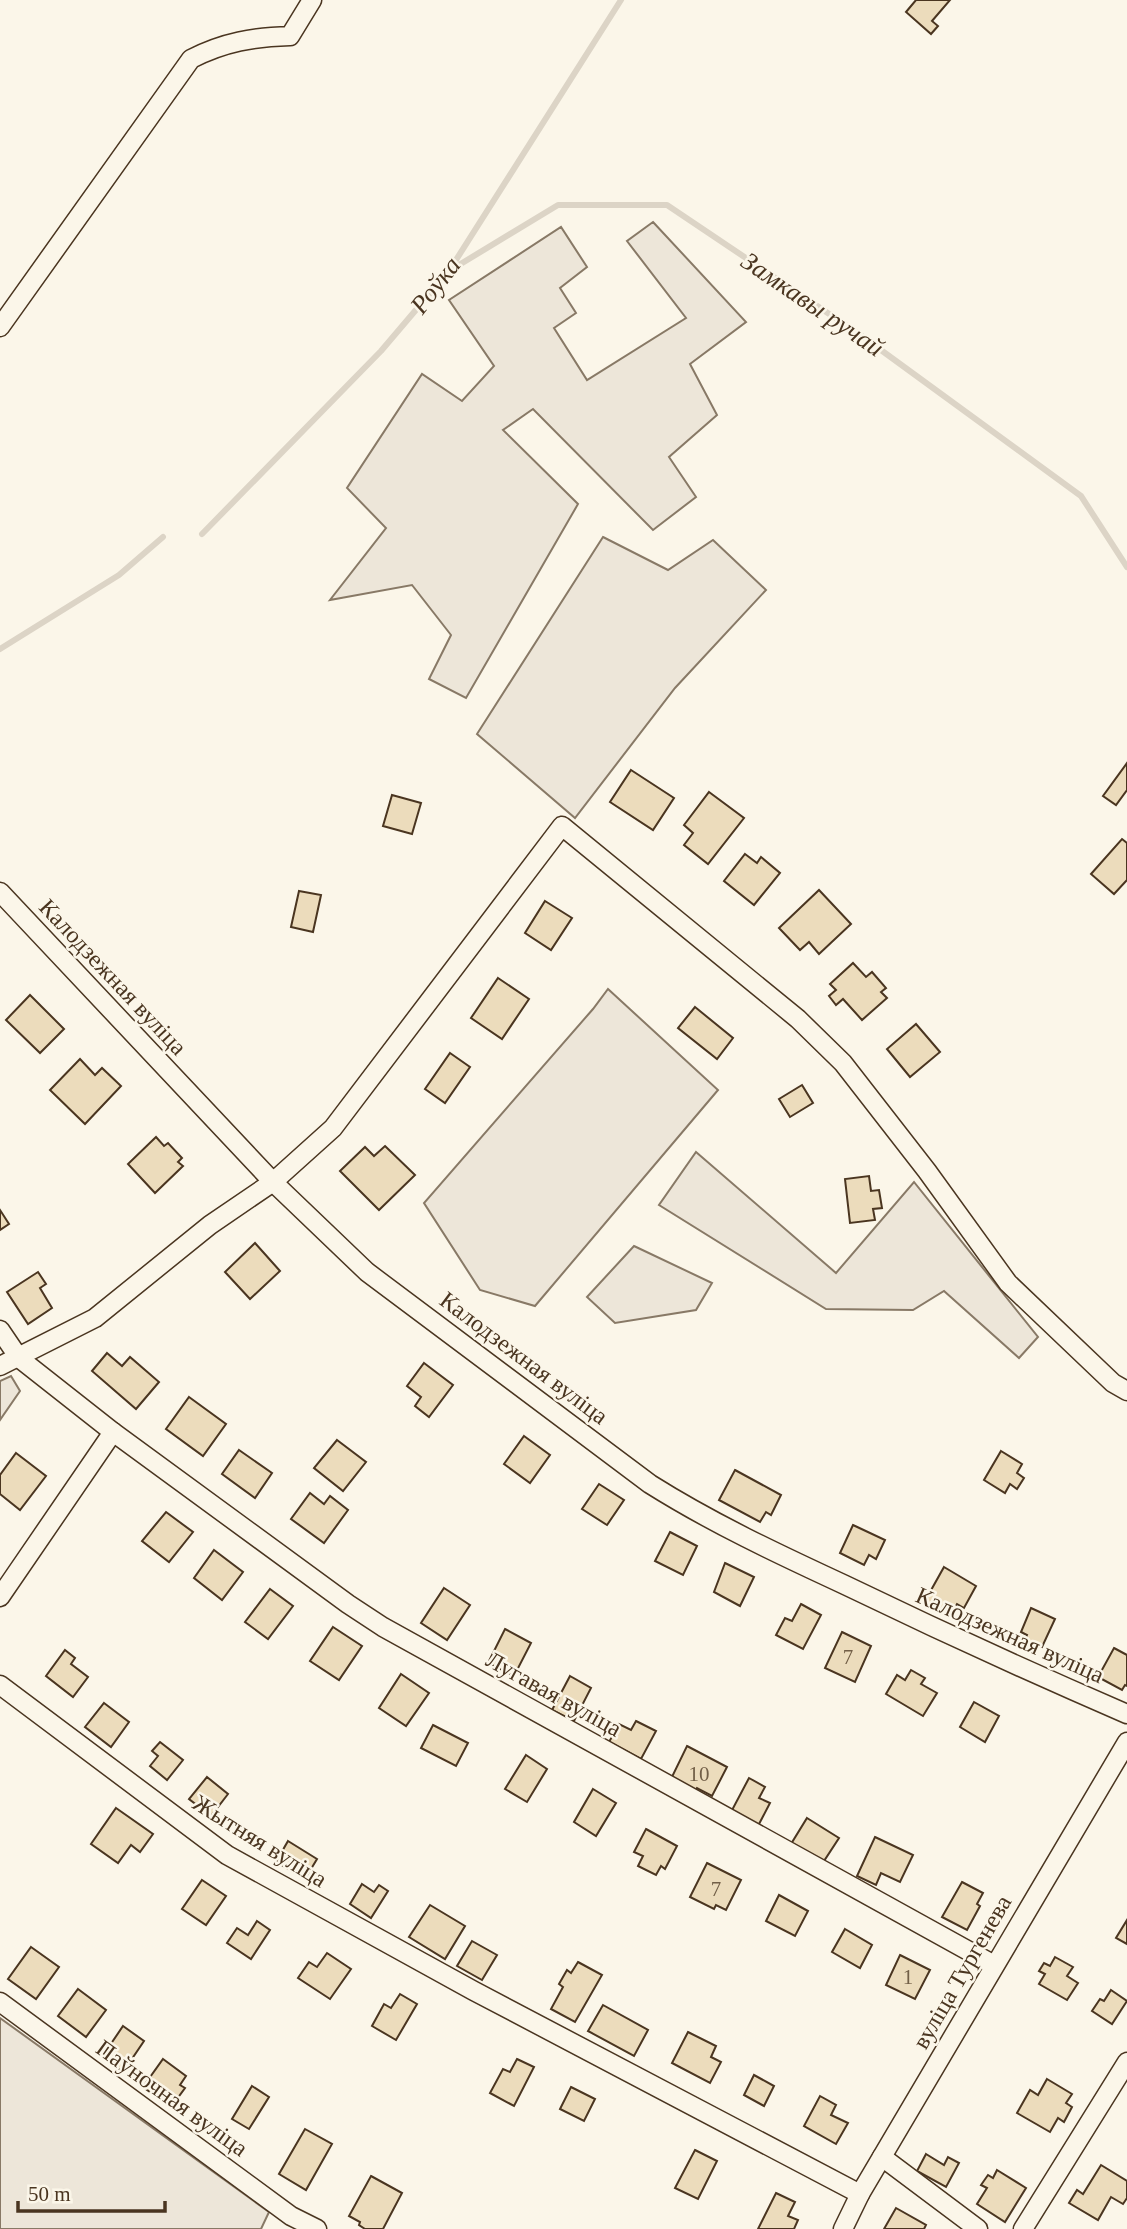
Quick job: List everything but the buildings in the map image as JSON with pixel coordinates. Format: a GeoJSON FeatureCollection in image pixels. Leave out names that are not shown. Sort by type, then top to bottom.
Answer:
{"type":"FeatureCollection","features":[{"type":"Feature","properties":{"kind":"street"},"geometry":{"type":"LineString","coordinates":[[0,327],[191,59],[214,47],[240,40],[290,36],[312,0]]}},
{"type":"Feature","properties":{"kind":"street"},"geometry":{"type":"LineString","coordinates":[[0,1366],[95,1318],[210,1225],[273,1182],[333,1128],[562,826],[798,1019],[834,1054],[927,1171],[1008,1283],[1113,1383],[1127,1391]]}},
{"type":"Feature","properties":{"kind":"street","name":"Калодзежная вуліца"},"geometry":{"type":"LineString","coordinates":[[0,892],[273,1182],[367,1272],[650,1484],[697,1513],[984,1652],[1127,1714]]}},
{"type":"Feature","properties":{"kind":"street"},"geometry":{"type":"LineString","coordinates":[[0,1330],[19,1358],[113,1432],[0,1597]]}},
{"type":"Feature","properties":{"kind":"street","name":"Лугавая вуліца"},"geometry":{"type":"LineString","coordinates":[[113,1432],[336,1596],[383,1627],[994,1965]]}},
{"type":"Feature","properties":{"kind":"street","name":"Жытняя вуліца"},"geometry":{"type":"LineString","coordinates":[[0,1685],[227,1855],[474,1991],[860,2194]]}},
{"type":"Feature","properties":{"kind":"street","name":"вуліца Тургенева"},"geometry":{"type":"LineString","coordinates":[[843,2229],[860,2194],[1127,1742]]}},
{"type":"Feature","properties":{"kind":"street","name":"Паўночная вуліца"},"geometry":{"type":"LineString","coordinates":[[0,2002],[291,2216],[317,2229]]}},
{"type":"Feature","properties":{"kind":"street"},"geometry":{"type":"LineString","coordinates":[[1023,2229],[1127,2062]]}},
{"type":"Feature","properties":{"kind":"street"},"geometry":{"type":"LineString","coordinates":[[882,2157],[978,2229]]}},
{"type":"Feature","properties":{"kind":"shaded area"},"geometry":{"type":"Polygon","coordinates":[[[653,222],[746,322],[690,364],[717,415],[669,457],[696,497],[653,530],[533,409],[503,430],[578,504],[466,698],[429,679],[451,635],[412,585],[330,600],[386,528],[347,488],[422,374],[462,401],[494,366],[449,300],[561,227],[587,267],[560,288],[576,313],[554,328],[587,380],[686,318],[627,241],[653,222]]]}},
{"type":"Feature","properties":{"kind":"shaded area"},"geometry":{"type":"Polygon","coordinates":[[[603,537],[668,570],[713,540],[766,590],[675,688],[575,818],[477,734],[603,537]]]}},
{"type":"Feature","properties":{"kind":"shaded area"},"geometry":{"type":"Polygon","coordinates":[[[608,989],[718,1090],[535,1306],[480,1290],[424,1203],[608,989]]]}},
{"type":"Feature","properties":{"kind":"shaded area"},"geometry":{"type":"Polygon","coordinates":[[[696,1152],[836,1273],[914,1182],[1038,1337],[1019,1358],[944,1291],[913,1310],[826,1309],[659,1205],[696,1152]]]}},
{"type":"Feature","properties":{"kind":"shaded area"},"geometry":{"type":"Polygon","coordinates":[[[634,1246],[712,1283],[696,1310],[615,1323],[587,1297],[634,1246]]]}},
{"type":"Feature","properties":{"kind":"shaded area"},"geometry":{"type":"Polygon","coordinates":[[[11,1376],[20,1391],[0,1420],[0,1381],[11,1376]]]}},
{"type":"Feature","properties":{"kind":"shaded area"},"geometry":{"type":"Polygon","coordinates":[[[0,2018],[269,2212],[261,2229],[0,2229],[0,2018]]]}},
{"type":"Feature","properties":{"kind":"waterway","name":"Роўка"},"geometry":{"type":"LineString","coordinates":[[202,534],[381,351],[449,271],[621,0]]}},
{"type":"Feature","properties":{"kind":"waterway","name":"Замкавы ручай"},"geometry":{"type":"LineString","coordinates":[[449,271],[558,205],[667,205],[859,334],[1081,496],[1127,567]]}},
{"type":"Feature","properties":{"kind":"waterway","name":"Роўка"},"geometry":{"type":"LineString","coordinates":[[0,649],[119,575],[163,537]]}}]}
